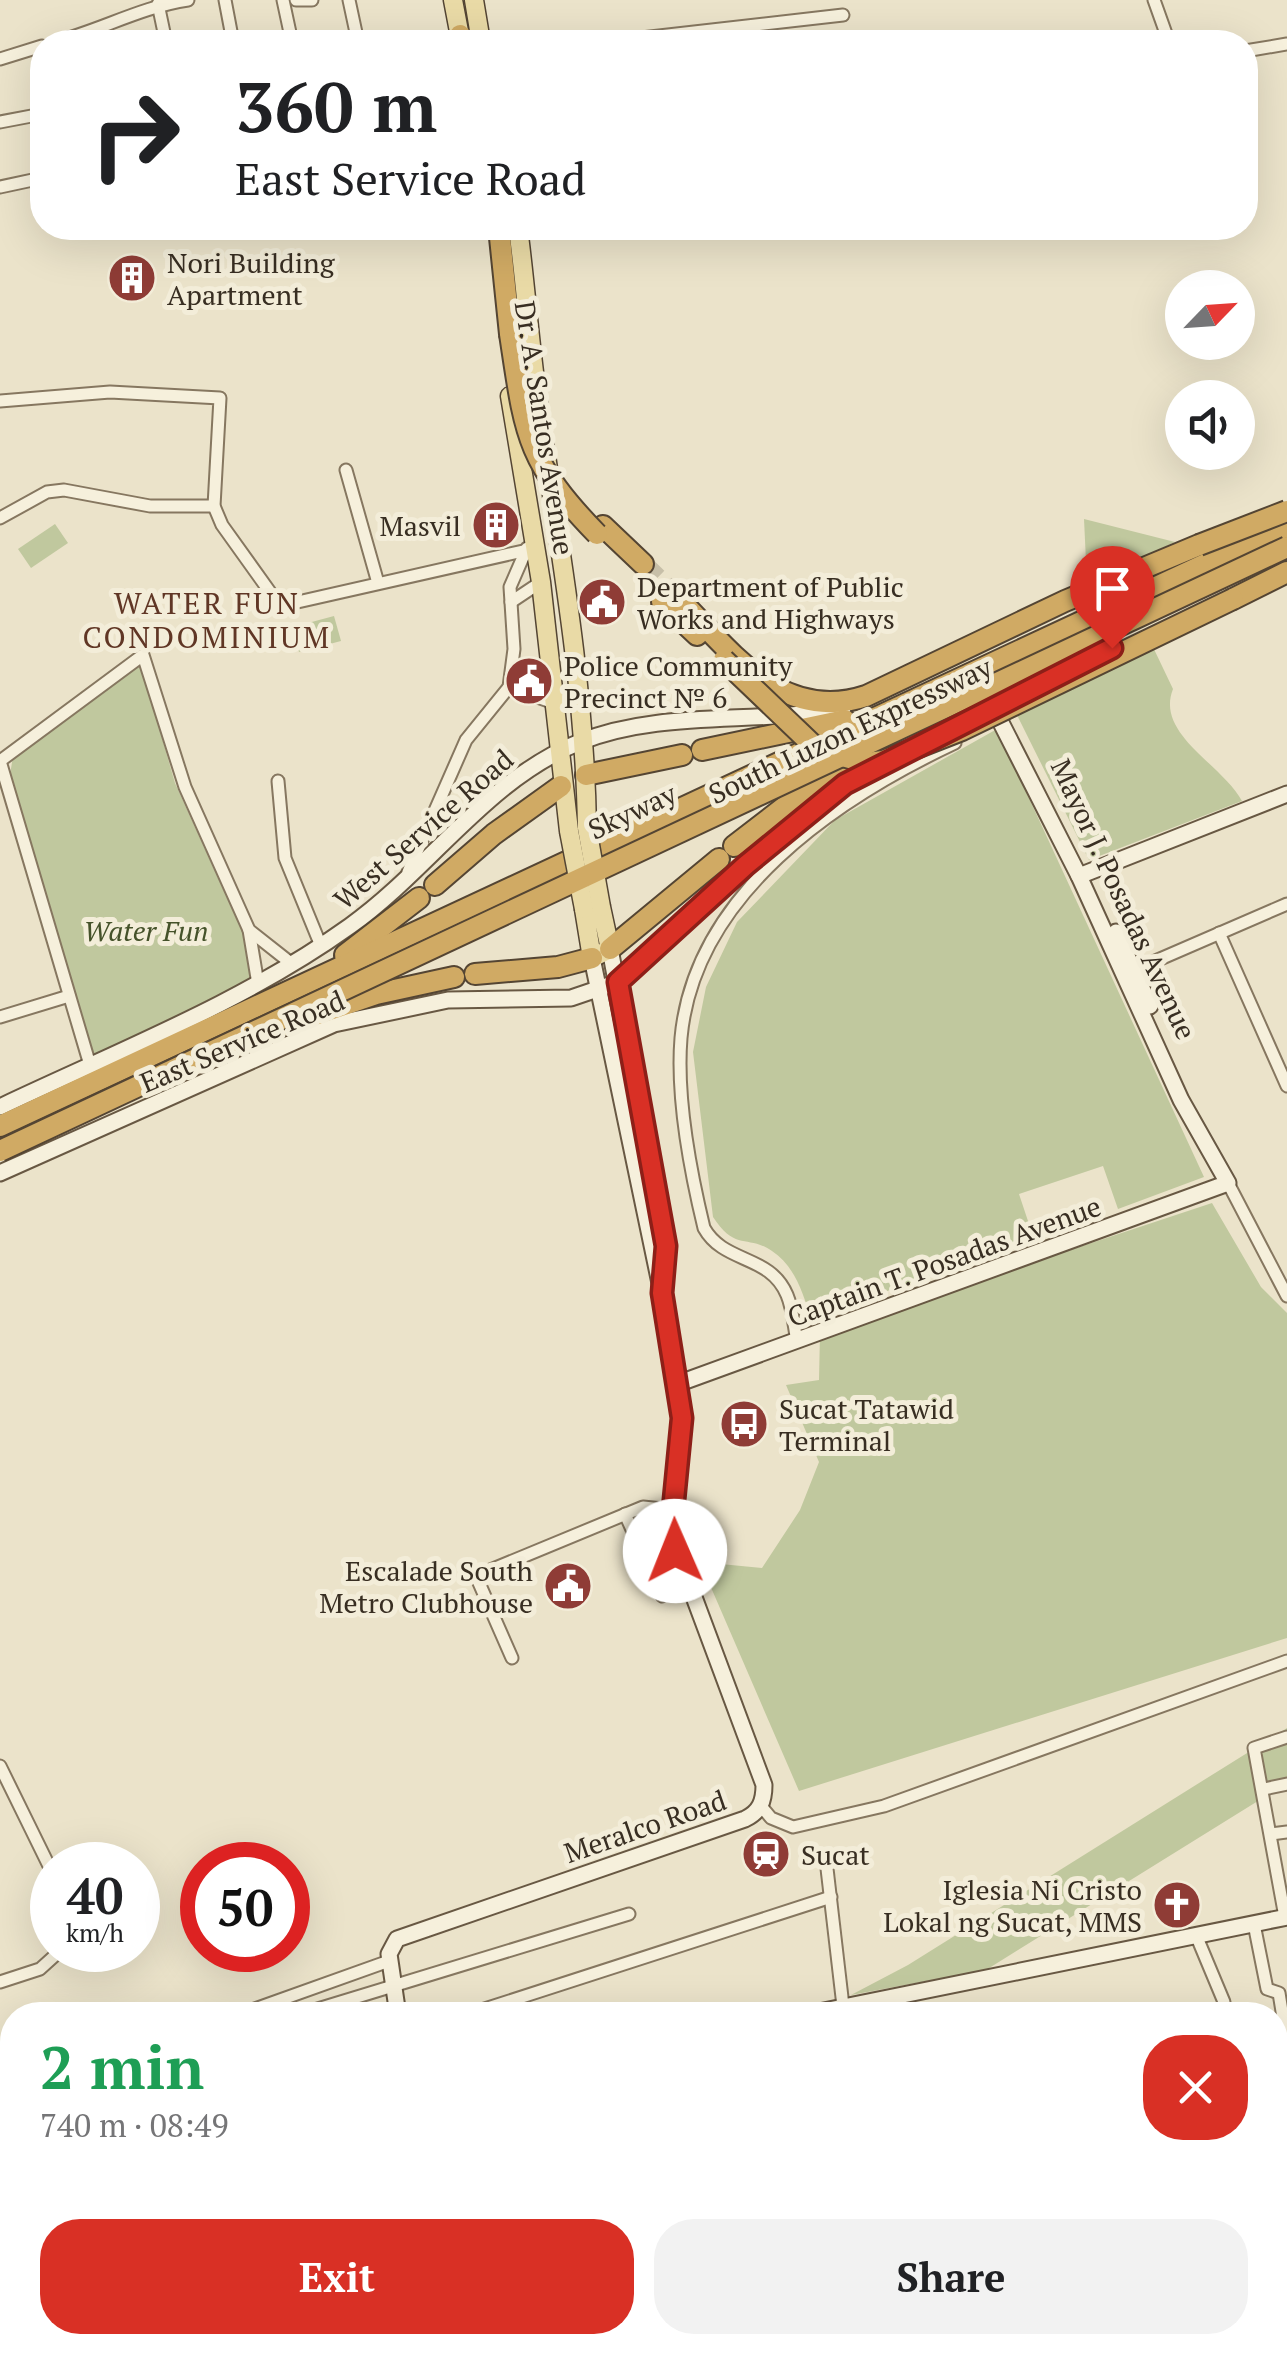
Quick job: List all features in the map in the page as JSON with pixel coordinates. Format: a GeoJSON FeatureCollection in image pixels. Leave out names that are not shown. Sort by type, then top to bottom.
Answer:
{"type":"FeatureCollection","features":[{"type":"Feature","properties":{"kind":"highway"},"geometry":{"type":"LineString","coordinates":[[503,240],[524,427],[541,468],[565,501],[639,569]]}},
{"type":"Feature","properties":{"kind":"highway"},"geometry":{"type":"LineString","coordinates":[[1287,508],[1065,601],[866,696],[831,704],[808,702],[768,685],[668,598],[818,748],[868,762],[906,755],[946,737],[1287,571]]}},
{"type":"Feature","properties":{"kind":"highway","name":"South Luzon Expressway"},"geometry":{"type":"LineString","coordinates":[[0,1126],[262,992],[1287,530]]}},
{"type":"Feature","properties":{"kind":"highway","name":"Skyway"},"geometry":{"type":"LineString","coordinates":[[0,1141],[1287,530]]}},
{"type":"Feature","properties":{"kind":"highway","name":"South Luzon Expressway"},"geometry":{"type":"LineString","coordinates":[[0,1155],[886,744],[1287,550]]}},
{"type":"Feature","properties":{"kind":"highway","name":"Skyway"},"geometry":{"type":"LineString","coordinates":[[0,1155],[1287,550]]}},
{"type":"Feature","properties":{"kind":"highway"},"geometry":{"type":"LineString","coordinates":[[586,776],[841,722],[926,691]]}},
{"type":"Feature","properties":{"kind":"highway"},"geometry":{"type":"LineString","coordinates":[[283,1026],[376,994],[465,975],[558,967],[601,954],[792,802],[886,744]]}},
{"type":"Feature","properties":{"kind":"highway"},"geometry":{"type":"LineString","coordinates":[[262,992],[336,963],[494,834],[561,786]]}},
{"type":"Feature","properties":{"kind":"main road"},"geometry":{"type":"LineString","coordinates":[[453,0],[459,30]]}},
{"type":"Feature","properties":{"kind":"main road"},"geometry":{"type":"LineString","coordinates":[[474,0],[480,30]]}},
{"type":"Feature","properties":{"kind":"main road","name":"Dr. A. Santos Avenue"},"geometry":{"type":"LineString","coordinates":[[491,240],[529,547],[540,582],[561,786],[578,830],[601,954],[598,992]]}},
{"type":"Feature","properties":{"kind":"main road","name":"Dr. A. Santos Avenue"},"geometry":{"type":"LineString","coordinates":[[519,240],[539,409],[565,559],[584,740],[586,776],[578,830]]}},
{"type":"Feature","properties":{"kind":"main road","name":"West Service Road"},"geometry":{"type":"LineString","coordinates":[[0,1107],[262,992],[292,964],[398,888],[491,798],[557,752],[584,740],[651,726],[820,712],[879,698],[1287,508]]}},
{"type":"Feature","properties":{"kind":"main road","name":"East Service Road"},"geometry":{"type":"LineString","coordinates":[[0,1172],[334,1024],[420,1003],[483,998],[554,999],[598,992],[618,982],[746,865],[845,784],[972,720],[1001,713],[1112,648],[1287,571]]}},
{"type":"Feature","properties":{"kind":"main road"},"geometry":{"type":"LineString","coordinates":[[554,702],[580,702]]}},
{"type":"Feature","properties":{"kind":"main road","name":"Mayor J. Posadas Avenue"},"geometry":{"type":"LineString","coordinates":[[1001,713],[1083,874],[1226,1180]]}},
{"type":"Feature","properties":{"kind":"main road"},"geometry":{"type":"LineString","coordinates":[[561,786],[586,776]]}},
{"type":"Feature","properties":{"kind":"main road"},"geometry":{"type":"LineString","coordinates":[[1083,874],[1287,794]]}},
{"type":"Feature","properties":{"kind":"main road","name":"Dr. A. Santos Avenue"},"geometry":{"type":"LineString","coordinates":[[601,954],[618,982]]}},
{"type":"Feature","properties":{"kind":"main road","name":"Meralco Road"},"geometry":{"type":"LineString","coordinates":[[618,982],[666,1246],[662,1293]]}},
{"type":"Feature","properties":{"kind":"main road","name":"Meralco Road"},"geometry":{"type":"LineString","coordinates":[[390,1961],[390,1948],[408,1933],[699,1836],[754,1815],[761,1806],[764,1784],[675,1551],[673,1510],[682,1427],[677,1382],[598,992]]}},
{"type":"Feature","properties":{"kind":"main road","name":"Captain T. Posadas Avenue"},"geometry":{"type":"LineString","coordinates":[[677,1382],[1226,1180]]}},
{"type":"Feature","properties":{"kind":"main road"},"geometry":{"type":"LineString","coordinates":[[863,2002],[1286,1917]]}},
{"type":"Feature","properties":{"kind":"main road"},"geometry":{"type":"LineString","coordinates":[[390,1961],[395,2002]]}},
{"type":"Feature","properties":{"kind":"street"},"geometry":{"type":"LineString","coordinates":[[111,30],[158,4],[188,0]]}},
{"type":"Feature","properties":{"kind":"street"},"geometry":{"type":"LineString","coordinates":[[225,0],[231,30]]}},
{"type":"Feature","properties":{"kind":"street"},"geometry":{"type":"LineString","coordinates":[[283,0],[289,30]]}},
{"type":"Feature","properties":{"kind":"street"},"geometry":{"type":"LineString","coordinates":[[296,0],[312,0]]}},
{"type":"Feature","properties":{"kind":"street"},"geometry":{"type":"LineString","coordinates":[[350,0],[356,30]]}},
{"type":"Feature","properties":{"kind":"street"},"geometry":{"type":"LineString","coordinates":[[1154,0],[1165,30]]}},
{"type":"Feature","properties":{"kind":"street"},"geometry":{"type":"LineString","coordinates":[[158,4],[163,30]]}},
{"type":"Feature","properties":{"kind":"street"},"geometry":{"type":"LineString","coordinates":[[711,30],[843,15]]}},
{"type":"Feature","properties":{"kind":"street"},"geometry":{"type":"LineString","coordinates":[[1258,50],[1287,44]]}},
{"type":"Feature","properties":{"kind":"street"},"geometry":{"type":"LineString","coordinates":[[0,59],[30,50]]}},
{"type":"Feature","properties":{"kind":"street"},"geometry":{"type":"LineString","coordinates":[[0,122],[30,116]]}},
{"type":"Feature","properties":{"kind":"street"},"geometry":{"type":"LineString","coordinates":[[0,187],[30,181]]}},
{"type":"Feature","properties":{"kind":"street"},"geometry":{"type":"LineString","coordinates":[[0,401],[110,392],[220,398],[214,506],[222,525],[280,606],[529,547]]}},
{"type":"Feature","properties":{"kind":"street"},"geometry":{"type":"LineString","coordinates":[[346,470],[378,583]]}},
{"type":"Feature","properties":{"kind":"street"},"geometry":{"type":"LineString","coordinates":[[0,518],[47,492],[64,490],[150,506],[214,506]]}},
{"type":"Feature","properties":{"kind":"street"},"geometry":{"type":"LineString","coordinates":[[398,888],[466,740],[509,687],[514,650],[510,588],[529,547]]}},
{"type":"Feature","properties":{"kind":"street"},"geometry":{"type":"LineString","coordinates":[[511,602],[540,582]]}},
{"type":"Feature","properties":{"kind":"street"},"geometry":{"type":"LineString","coordinates":[[90,1065],[0,761],[143,655],[185,787],[249,930],[262,992]]}},
{"type":"Feature","properties":{"kind":"street"},"geometry":{"type":"LineString","coordinates":[[509,687],[554,702]]}},
{"type":"Feature","properties":{"kind":"street"},"geometry":{"type":"LineString","coordinates":[[796,1337],[788,1297],[777,1278],[764,1265],[716,1247],[702,1218],[680,1066],[684,1018],[698,970],[739,899],[832,814],[892,772],[1001,713]]}},
{"type":"Feature","properties":{"kind":"street"},"geometry":{"type":"LineString","coordinates":[[278,780],[286,858],[321,946]]}},
{"type":"Feature","properties":{"kind":"street"},"geometry":{"type":"LineString","coordinates":[[1130,972],[1287,904]]}},
{"type":"Feature","properties":{"kind":"street"},"geometry":{"type":"LineString","coordinates":[[249,930],[292,964]]}},
{"type":"Feature","properties":{"kind":"street"},"geometry":{"type":"LineString","coordinates":[[1220,933],[1287,1086]]}},
{"type":"Feature","properties":{"kind":"street"},"geometry":{"type":"LineString","coordinates":[[0,1017],[69,996]]}},
{"type":"Feature","properties":{"kind":"street","name":"Mayor J. Posadas Avenue"},"geometry":{"type":"LineString","coordinates":[[1226,1180],[1287,1296]]}},
{"type":"Feature","properties":{"kind":"street"},"geometry":{"type":"LineString","coordinates":[[512,1658],[476,1576],[625,1514],[653,1505],[673,1510]]}},
{"type":"Feature","properties":{"kind":"street"},"geometry":{"type":"LineString","coordinates":[[625,1514],[662,1596]]}},
{"type":"Feature","properties":{"kind":"street"},"geometry":{"type":"LineString","coordinates":[[761,1806],[771,1818],[793,1827],[884,1806],[1287,1661]]}},
{"type":"Feature","properties":{"kind":"street"},"geometry":{"type":"LineString","coordinates":[[1286,1917],[1254,1748],[1287,1737]]}},
{"type":"Feature","properties":{"kind":"street"},"geometry":{"type":"LineString","coordinates":[[0,1766],[37,1842]]}},
{"type":"Feature","properties":{"kind":"street"},"geometry":{"type":"LineString","coordinates":[[1264,1790],[1287,1784]]}},
{"type":"Feature","properties":{"kind":"street"},"geometry":{"type":"LineString","coordinates":[[1271,1834],[1287,1832]]}},
{"type":"Feature","properties":{"kind":"street"},"geometry":{"type":"LineString","coordinates":[[826,1860],[843,2002]]}},
{"type":"Feature","properties":{"kind":"street"},"geometry":{"type":"LineString","coordinates":[[506,2002],[831,1896]]}},
{"type":"Feature","properties":{"kind":"street"},"geometry":{"type":"LineString","coordinates":[[337,2002],[629,1914]]}},
{"type":"Feature","properties":{"kind":"street"},"geometry":{"type":"LineString","coordinates":[[1254,1924],[1267,1990],[1279,1993],[1280,2002]]}},
{"type":"Feature","properties":{"kind":"street"},"geometry":{"type":"LineString","coordinates":[[1196,1935],[1224,2002]]}},
{"type":"Feature","properties":{"kind":"street"},"geometry":{"type":"LineString","coordinates":[[275,2002],[390,1961]]}},
{"type":"Feature","properties":{"kind":"street"},"geometry":{"type":"LineString","coordinates":[[0,1982],[31,1972]]}},
{"type":"Feature","properties":{"kind":"green space"},"geometry":{"type":"Polygon","coordinates":[[[1084,519],[1175,542],[1087,583],[1084,519]]]}},
{"type":"Feature","properties":{"kind":"green space"},"geometry":{"type":"Polygon","coordinates":[[[55,524],[68,543],[31,568],[18,549],[55,524]]]}},
{"type":"Feature","properties":{"kind":"green space"},"geometry":{"type":"Polygon","coordinates":[[[334,616],[341,641],[299,652],[293,627],[334,616]]]}},
{"type":"Feature","properties":{"kind":"green space"},"geometry":{"type":"Polygon","coordinates":[[[1152,645],[1173,689],[1173,720],[1242,801],[1089,860],[1014,709],[1152,645]]]}},
{"type":"Feature","properties":{"kind":"green space","name":"Water Fun"},"geometry":{"type":"Polygon","coordinates":[[[141,665],[175,783],[246,940],[252,984],[91,1056],[10,775],[13,756],[141,665]]]}},
{"type":"Feature","properties":{"kind":"green space"},"geometry":{"type":"Polygon","coordinates":[[[997,729],[1204,1177],[1118,1209],[1103,1166],[1019,1194],[1034,1239],[811,1318],[787,1264],[763,1246],[728,1235],[713,1217],[693,1052],[706,987],[737,922],[835,820],[997,729]]]}},
{"type":"Feature","properties":{"kind":"green space"},"geometry":{"type":"Polygon","coordinates":[[[1212,1203],[1261,1287],[1287,1313],[1287,1638],[799,1791],[700,1562],[762,1568],[800,1510],[819,1462],[786,1385],[819,1380],[820,1333],[1212,1203]]]}},
{"type":"Feature","properties":{"kind":"green space"},"geometry":{"type":"Polygon","coordinates":[[[1287,1728],[1287,1783],[986,1970],[851,1995],[908,1965],[1287,1728]]]}},
{"type":"Feature","properties":{"kind":"tunnel"},"geometry":{"type":"LineString","coordinates":[[643,564],[673,593]]}},
{"type":"Feature","properties":{"kind":"place","name":"Nori Building Apartment"},"geometry":{"type":"Point","coordinates":[132,278]}},
{"type":"Feature","properties":{"kind":"place","name":"Masvil"},"geometry":{"type":"Point","coordinates":[496,525]}},
{"type":"Feature","properties":{"kind":"place","name":"Department of Public Works and Highways"},"geometry":{"type":"Point","coordinates":[602,602]}},
{"type":"Feature","properties":{"kind":"place","name":"Police Community Precinct № 6"},"geometry":{"type":"Point","coordinates":[529,681]}},
{"type":"Feature","properties":{"kind":"place","name":"Sucat Tatawid Terminal"},"geometry":{"type":"Point","coordinates":[744,1424]}},
{"type":"Feature","properties":{"kind":"place","name":"Escalade South Metro Clubhouse"},"geometry":{"type":"Point","coordinates":[568,1586]}},
{"type":"Feature","properties":{"kind":"place","name":"Sucat"},"geometry":{"type":"Point","coordinates":[766,1854]}},
{"type":"Feature","properties":{"kind":"place","name":"Iglesia Ni Cristo Lokal ng Sucat, MMS"},"geometry":{"type":"Point","coordinates":[1177,1905]}},
{"type":"Feature","properties":{"kind":"district","name":"WATER FUN CONDOMINIUM"},"geometry":{"type":"Point","coordinates":[207,620]}},
{"type":"Feature","properties":{"kind":"route"},"geometry":{"type":"LineString","coordinates":[[675,1551],[673,1510],[682,1454],[682,1418],[662,1293],[666,1246],[618,982],[746,865],[845,784],[1112,648]]}}]}
